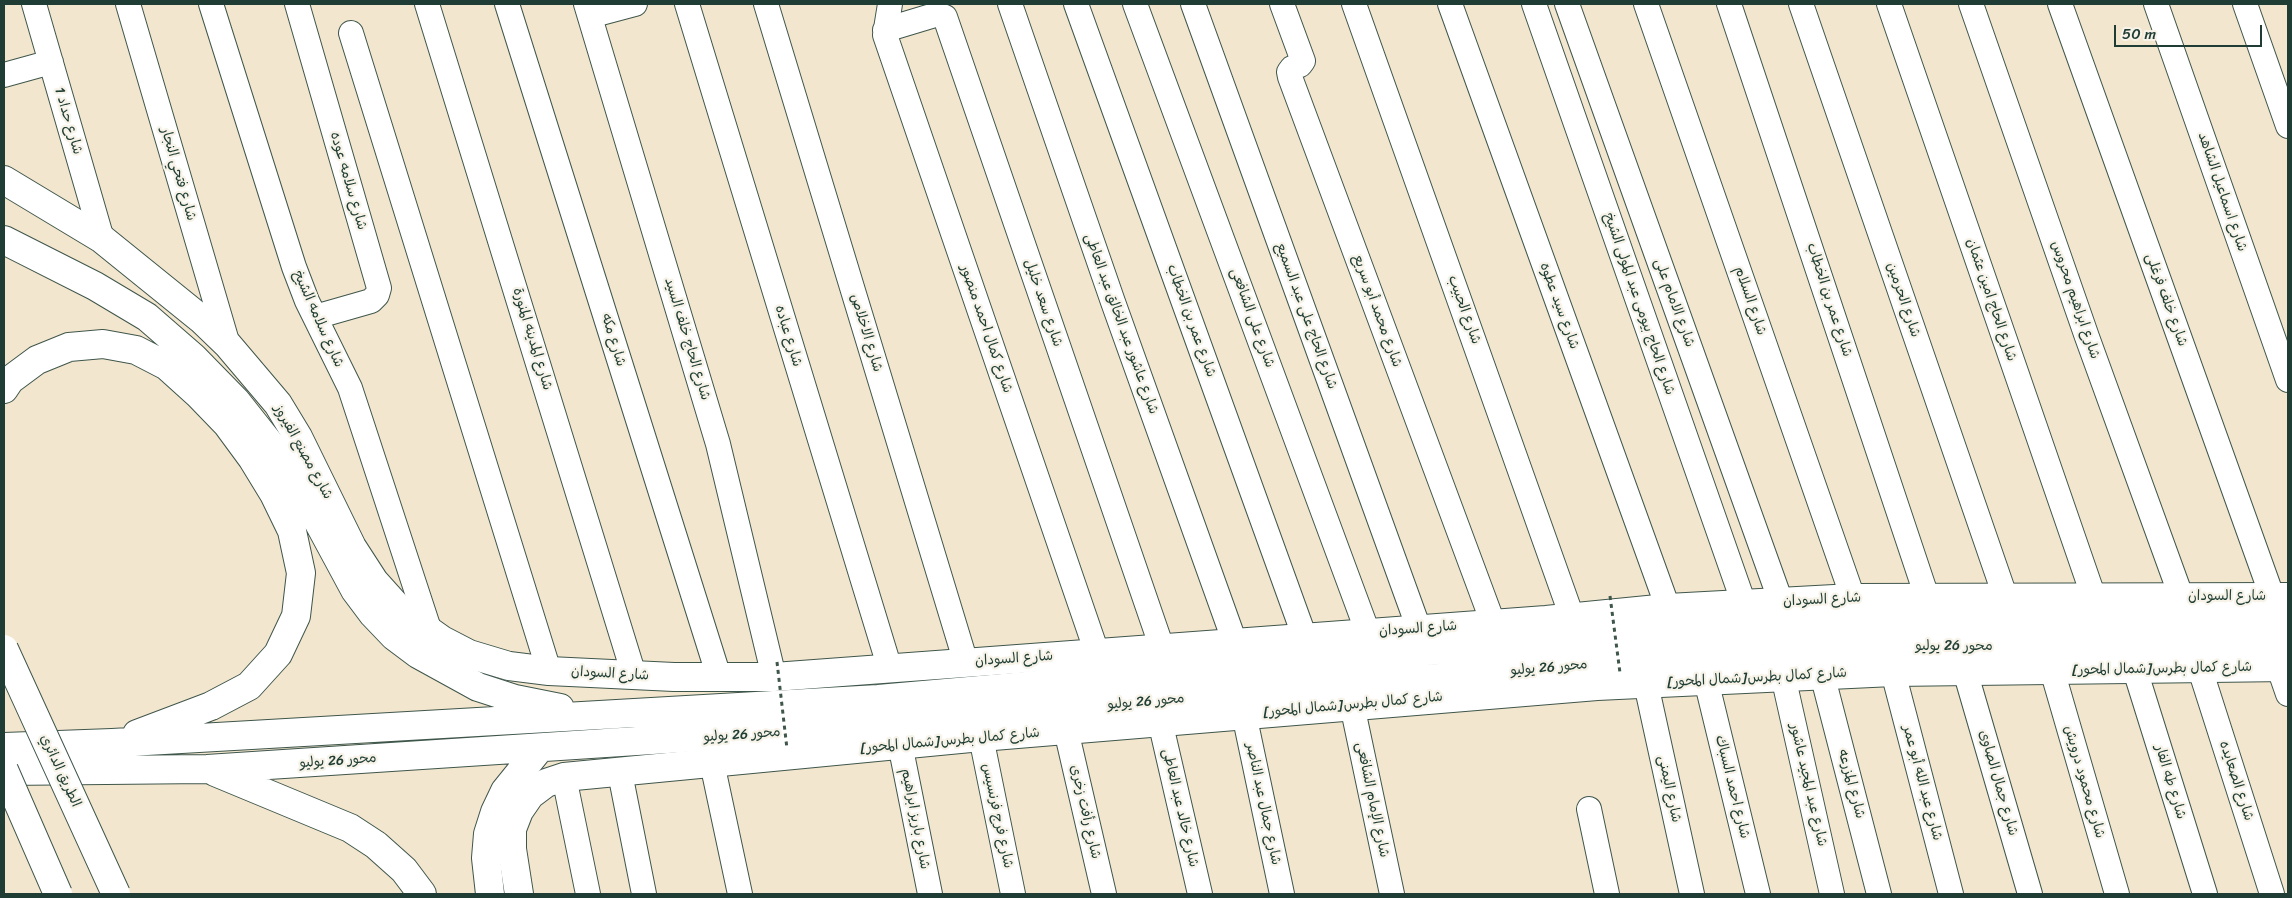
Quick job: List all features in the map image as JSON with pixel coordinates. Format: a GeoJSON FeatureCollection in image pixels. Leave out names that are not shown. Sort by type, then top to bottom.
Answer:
{"type":"FeatureCollection","features":[{"type":"Feature","properties":{"kind":"main road","name":"شارع مصنع الفيروز"},"geometry":{"type":"LineString","coordinates":[[4,180],[102,239],[201,319],[254,373],[288,421],[352,547],[374,581],[401,611],[430,632],[470,654],[508,666],[549,671]]}},
{"type":"Feature","properties":{"kind":"main road"},"geometry":{"type":"LineString","coordinates":[[4,240],[42,257],[103,290],[146,317],[194,357],[236,401],[274,449],[307,501],[355,590],[373,614],[394,636],[435,664],[478,687],[514,699],[570,710],[582,716]]}},
{"type":"Feature","properties":{"kind":"main road"},"geometry":{"type":"LineString","coordinates":[[4,389],[10,380],[37,360],[69,347],[103,344],[136,350],[167,366],[227,424],[252,458],[274,494],[292,531],[301,573],[296,616],[278,654],[249,686],[211,706],[112,743]]}},
{"type":"Feature","properties":{"kind":"main road","name":"شارع السودان"},"geometry":{"type":"LineString","coordinates":[[549,671],[719,677],[776,669],[890,669],[1305,638],[1668,608],[1853,598],[2280,596]]}},
{"type":"Feature","properties":{"kind":"main road","name":"محور 26 يوليو"},"geometry":{"type":"LineString","coordinates":[[4,747],[112,743],[878,699],[1436,650],[1808,623],[1909,620],[2288,621]]}},
{"type":"Feature","properties":{"kind":"main road","name":"محور 26 يوليو"},"geometry":{"type":"LineString","coordinates":[[4,770],[207,769],[882,725],[1759,651],[1904,646],[2285,660]]}},
{"type":"Feature","properties":{"kind":"main road","name":"الطريق الدائري"},"geometry":{"type":"LineString","coordinates":[[4,649],[116,894]]}},
{"type":"Feature","properties":{"kind":"main road","name":"شارع كمال بطرس[شمال المحور]"},"geometry":{"type":"LineString","coordinates":[[519,894],[512,849],[512,829],[518,811],[530,795],[546,783],[564,777],[1160,721],[1646,684],[1822,674],[2200,668],[2285,660]]}},
{"type":"Feature","properties":{"kind":"main road"},"geometry":{"type":"LineString","coordinates":[[490,894],[486,858],[488,834],[494,812],[505,792],[539,748]]}},
{"type":"Feature","properties":{"kind":"main road"},"geometry":{"type":"LineString","coordinates":[[207,769],[350,828],[376,845],[404,870],[422,894]]}},
{"type":"Feature","properties":{"kind":"main road"},"geometry":{"type":"LineString","coordinates":[[4,770],[58,894]]}},
{"type":"Feature","properties":{"kind":"street","name":"شارع حداد 1"},"geometry":{"type":"LineString","coordinates":[[34,4],[102,239]]}},
{"type":"Feature","properties":{"kind":"street","name":"شارع فتحي النجار"},"geometry":{"type":"LineString","coordinates":[[128,4],[228,345]]}},
{"type":"Feature","properties":{"kind":"street","name":"شارع سلامه الشيخ"},"geometry":{"type":"LineString","coordinates":[[211,4],[294,267],[315,317],[350,388],[430,632]]}},
{"type":"Feature","properties":{"kind":"street","name":"شارع سلامه عوده"},"geometry":{"type":"LineString","coordinates":[[296,4],[379,288],[377,295],[371,300],[315,317]]}},
{"type":"Feature","properties":{"kind":"street","name":"شارع المدينه المنورة"},"geometry":{"type":"LineString","coordinates":[[427,4],[634,675]]}},
{"type":"Feature","properties":{"kind":"street","name":"شارع مكه"},"geometry":{"type":"LineString","coordinates":[[507,4],[719,677]]}},
{"type":"Feature","properties":{"kind":"street"},"geometry":{"type":"LineString","coordinates":[[588,10],[635,4]]}},
{"type":"Feature","properties":{"kind":"street","name":"شارع عباده"},"geometry":{"type":"LineString","coordinates":[[687,4],[890,669]]}},
{"type":"Feature","properties":{"kind":"street","name":"شارع الاخلاص"},"geometry":{"type":"LineString","coordinates":[[766,4],[966,663]]}},
{"type":"Feature","properties":{"kind":"street"},"geometry":{"type":"LineString","coordinates":[[885,30],[889,20],[890,4]]}},
{"type":"Feature","properties":{"kind":"street","name":"شارع عاشور عبد الخالق عبد العاطى"},"geometry":{"type":"LineString","coordinates":[[1010,4],[1116,311],[1235,643]]}},
{"type":"Feature","properties":{"kind":"street","name":"شارع عمر بن الخطاب"},"geometry":{"type":"LineString","coordinates":[[1076,4],[1305,638]]}},
{"type":"Feature","properties":{"kind":"street","name":"شارع على الشافعى"},"geometry":{"type":"LineString","coordinates":[[1135,4],[1368,633]]}},
{"type":"Feature","properties":{"kind":"street","name":"شارع الحاج على عبد السميع"},"geometry":{"type":"LineString","coordinates":[[1193,4],[1419,629]]}},
{"type":"Feature","properties":{"kind":"street","name":"شارع محمد أبو سريع"},"geometry":{"type":"LineString","coordinates":[[1282,4],[1303,61],[1300,65],[1292,68],[1289,72],[1290,77],[1493,623]]}},
{"type":"Feature","properties":{"kind":"street","name":"شارع الحبيب"},"geometry":{"type":"LineString","coordinates":[[1354,4],[1572,617]]}},
{"type":"Feature","properties":{"kind":"street","name":"شارع سيد عطوه"},"geometry":{"type":"LineString","coordinates":[[1450,4],[1668,608]]}},
{"type":"Feature","properties":{"kind":"street","name":"شارع الحاج بيومى عبد المولى الشيخ"},"geometry":{"type":"LineString","coordinates":[[1534,4],[1744,604]]}},
{"type":"Feature","properties":{"kind":"street","name":"شارع الامام على"},"geometry":{"type":"LineString","coordinates":[[1567,4],[1781,602]]}},
{"type":"Feature","properties":{"kind":"street","name":"شارع السلام"},"geometry":{"type":"LineString","coordinates":[[1646,4],[1853,598]]}},
{"type":"Feature","properties":{"kind":"street","name":"شارع عمر بن الخطاب"},"geometry":{"type":"LineString","coordinates":[[1728,4],[1772,127],[1927,597]]}},
{"type":"Feature","properties":{"kind":"street","name":"شارع الحرمين"},"geometry":{"type":"LineString","coordinates":[[1801,4],[2005,596]]}},
{"type":"Feature","properties":{"kind":"street","name":"شارع الحاج امين عثمان"},"geometry":{"type":"LineString","coordinates":[[1889,4],[2093,596]]}},
{"type":"Feature","properties":{"kind":"street","name":"شارع ابراهيم محروس"},"geometry":{"type":"LineString","coordinates":[[1971,4],[2087,337],[2181,596]]}},
{"type":"Feature","properties":{"kind":"street","name":"شارع خلف فرغلى"},"geometry":{"type":"LineString","coordinates":[[2060,4],[2280,596]]}},
{"type":"Feature","properties":{"kind":"street","name":"شارع اسماعيل الشاهد"},"geometry":{"type":"LineString","coordinates":[[2156,4],[2288,380]]}},
{"type":"Feature","properties":{"kind":"street"},"geometry":{"type":"LineString","coordinates":[[2245,4],[2288,126]]}},
{"type":"Feature","properties":{"kind":"street","name":"شارع الحاج خلف السيد"},"geometry":{"type":"LineString","coordinates":[[588,10],[718,444],[776,669]]}},
{"type":"Feature","properties":{"kind":"street","name":"شارع سعد خليل"},"geometry":{"type":"LineString","coordinates":[[885,30],[938,14],[946,17],[1162,648]]}},
{"type":"Feature","properties":{"kind":"street","name":"شارع كمال احمد منصور"},"geometry":{"type":"LineString","coordinates":[[885,30],[1098,653]]}},
{"type":"Feature","properties":{"kind":"street"},"geometry":{"type":"LineString","coordinates":[[351,33],[549,671]]}},
{"type":"Feature","properties":{"kind":"street"},"geometry":{"type":"LineString","coordinates":[[4,75],[51,62]]}},
{"type":"Feature","properties":{"kind":"street"},"geometry":{"type":"LineString","coordinates":[[2285,660],[2288,694]]}},
{"type":"Feature","properties":{"kind":"street","name":"شارع الصعايده"},"geometry":{"type":"LineString","coordinates":[[2200,668],[2272,894]]}},
{"type":"Feature","properties":{"kind":"street","name":"شارع محمود درويش"},"geometry":{"type":"LineString","coordinates":[[2052,670],[2117,894]]}},
{"type":"Feature","properties":{"kind":"street","name":"شارع طه الفار"},"geometry":{"type":"LineString","coordinates":[[2135,670],[2205,894]]}},
{"type":"Feature","properties":{"kind":"street","name":"شارع جمال الصاوى"},"geometry":{"type":"LineString","coordinates":[[1965,671],[2030,894]]}},
{"type":"Feature","properties":{"kind":"street","name":"شارع عبد الله أبو عمر"},"geometry":{"type":"LineString","coordinates":[[1893,672],[1952,894]]}},
{"type":"Feature","properties":{"kind":"street","name":"شارع المزرعه"},"geometry":{"type":"LineString","coordinates":[[1822,674],[1879,894]]}},
{"type":"Feature","properties":{"kind":"street","name":"شارع عبد المجيد عاشور"},"geometry":{"type":"LineString","coordinates":[[1783,676],[1832,894]]}},
{"type":"Feature","properties":{"kind":"street","name":"شارع احمد السباك"},"geometry":{"type":"LineString","coordinates":[[1706,680],[1758,894]]}},
{"type":"Feature","properties":{"kind":"street","name":"شارع اليمنى"},"geometry":{"type":"LineString","coordinates":[[1646,684],[1692,894]]}},
{"type":"Feature","properties":{"kind":"street","name":"شارع الإمام الشافعى"},"geometry":{"type":"LineString","coordinates":[[1352,705],[1392,894]]}},
{"type":"Feature","properties":{"kind":"street","name":"شارع جمال عبد الناصر"},"geometry":{"type":"LineString","coordinates":[[1244,714],[1282,894]]}},
{"type":"Feature","properties":{"kind":"street","name":"شارع خالد عبد العاطى"},"geometry":{"type":"LineString","coordinates":[[1160,721],[1200,894]]}},
{"type":"Feature","properties":{"kind":"street","name":"شارع رأفت زخرى"},"geometry":{"type":"LineString","coordinates":[[1066,730],[1104,894]]}},
{"type":"Feature","properties":{"kind":"street","name":"شارع فرج فرنسيس"},"geometry":{"type":"LineString","coordinates":[[981,737],[1013,894]]}},
{"type":"Feature","properties":{"kind":"street","name":"شارع باريز ابراهيم"},"geometry":{"type":"LineString","coordinates":[[900,744],[929,894]]}},
{"type":"Feature","properties":{"kind":"street"},"geometry":{"type":"LineString","coordinates":[[712,763],[740,894]]}},
{"type":"Feature","properties":{"kind":"street"},"geometry":{"type":"LineString","coordinates":[[620,772],[644,894]]}},
{"type":"Feature","properties":{"kind":"street"},"geometry":{"type":"LineString","coordinates":[[564,777],[588,894]]}},
{"type":"Feature","properties":{"kind":"street"},"geometry":{"type":"LineString","coordinates":[[1589,809],[1607,894]]}},
{"type":"Feature","properties":{"kind":"path"},"geometry":{"type":"LineString","coordinates":[[1610,596],[1620,673]]}},
{"type":"Feature","properties":{"kind":"path"},"geometry":{"type":"LineString","coordinates":[[776,669],[787,750]]}}]}
